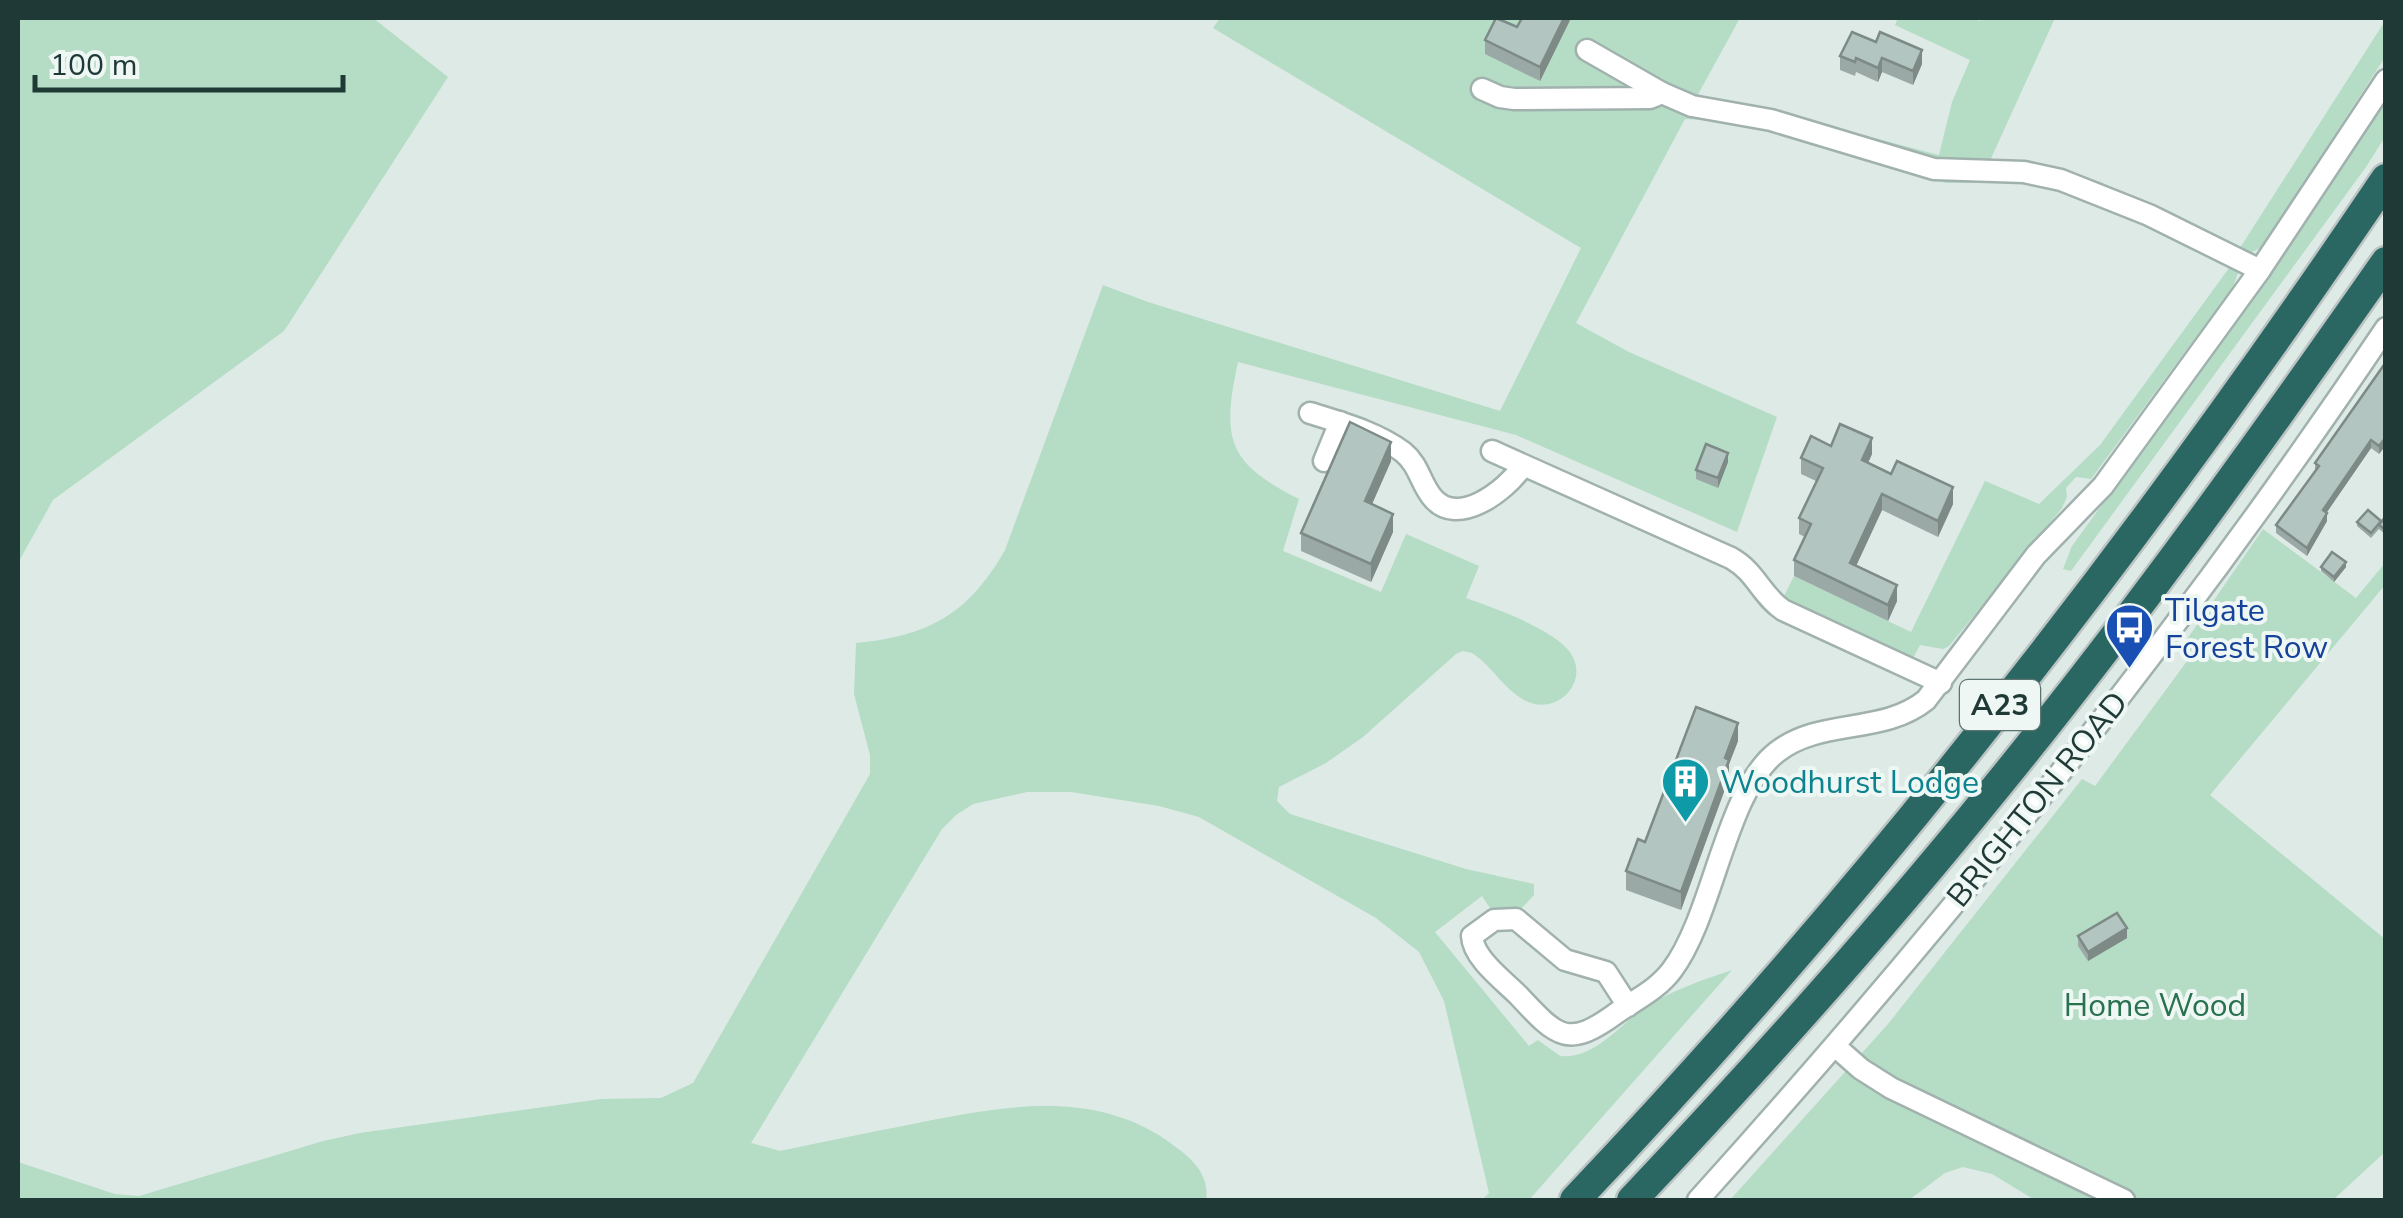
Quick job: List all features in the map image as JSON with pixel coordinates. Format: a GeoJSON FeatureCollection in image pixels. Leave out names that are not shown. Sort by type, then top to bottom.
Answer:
{"type":"FeatureCollection","features":[{"type":"Feature","properties":{"kind":"highway","name":"A23"},"geometry":{"type":"LineString","coordinates":[[1576,1200],[1784,969],[1956,762],[2203,440],[2386,180]]}},
{"type":"Feature","properties":{"kind":"highway","name":"A23"},"geometry":{"type":"LineString","coordinates":[[1635,1200],[1832,983],[2017,762],[2241,469],[2386,262]]}},
{"type":"Feature","properties":{"kind":"street"},"geometry":{"type":"LineString","coordinates":[[1587,50],[1662,94],[1692,106],[1771,120],[1934,169],[2024,172],[2061,180],[2149,215],[2260,270]]}},
{"type":"Feature","properties":{"kind":"street"},"geometry":{"type":"LineString","coordinates":[[1628,1006],[1606,972],[1565,960],[1516,919],[1494,920],[1474,933],[1472,944],[1478,954],[1540,1018],[1561,1032],[1585,1034],[1628,1006],[1665,979],[1684,952],[1743,799],[1769,760],[1778,750],[1814,735],[1884,722],[1913,711],[1941,682],[2036,555],[2103,486],[2260,270],[2386,80]]}},
{"type":"Feature","properties":{"kind":"street"},"geometry":{"type":"LineString","coordinates":[[1482,89],[1514,99],[1650,98],[1662,94]]}},
{"type":"Feature","properties":{"kind":"street","name":"BRIGHTON ROAD"},"geometry":{"type":"LineString","coordinates":[[1698,1200],[1836,1047],[2065,768],[2291,470],[2386,328]]}},
{"type":"Feature","properties":{"kind":"street"},"geometry":{"type":"LineString","coordinates":[[1310,413],[1340,422],[1400,450],[1418,468],[1434,499],[1450,508],[1468,506],[1490,496],[1510,483],[1522,466]]}},
{"type":"Feature","properties":{"kind":"street"},"geometry":{"type":"LineString","coordinates":[[1324,461],[1340,422]]}},
{"type":"Feature","properties":{"kind":"street"},"geometry":{"type":"LineString","coordinates":[[1492,451],[1731,558],[1749,569],[1782,610],[1941,682]]}},
{"type":"Feature","properties":{"kind":"street"},"geometry":{"type":"LineString","coordinates":[[1836,1047],[1860,1069],[1891,1088],[2124,1200]]}},
{"type":"Feature","properties":{"kind":"green space"},"geometry":{"type":"Polygon","coordinates":[[[18,18],[373,18],[448,77],[284,331],[53,500],[18,563],[18,18]]]}},
{"type":"Feature","properties":{"kind":"green space"},"geometry":{"type":"Polygon","coordinates":[[[1220,18],[1740,18],[1696,98],[1794,117],[1939,155],[1952,102],[1970,60],[1895,25],[1898,18],[2055,18],[1988,165],[2060,171],[2101,182],[2238,251],[2385,21],[2385,57],[2262,247],[2246,255],[2236,268],[2233,287],[2091,479],[2076,477],[2066,488],[2062,508],[1949,646],[1943,649],[1920,645],[1911,662],[1782,600],[1794,576],[1911,632],[1985,481],[2039,504],[2100,445],[2232,264],[2100,201],[2036,183],[1946,183],[1766,128],[1685,119],[1576,323],[1629,352],[1777,417],[1737,532],[1516,435],[1238,362],[1230,411],[1236,446],[1257,473],[1299,499],[1283,551],[1381,592],[1406,534],[1479,566],[1466,598],[1549,634],[1569,651],[1576,673],[1574,684],[1559,700],[1536,704],[1517,695],[1479,658],[1463,651],[1363,737],[1326,763],[1279,787],[1277,801],[1290,814],[1466,869],[1534,884],[1534,895],[1518,912],[1492,911],[1482,896],[1435,932],[1529,1046],[1538,1040],[1560,1056],[1584,1052],[1656,1001],[1732,970],[1529,1200],[1482,1200],[1489,1193],[1444,1001],[1419,952],[1376,918],[1199,817],[1159,806],[1071,792],[1027,792],[973,804],[942,829],[751,1143],[780,1151],[976,1112],[1044,1106],[1078,1108],[1111,1114],[1143,1126],[1173,1145],[1198,1169],[1205,1183],[1206,1200],[18,1200],[18,1162],[115,1194],[139,1196],[360,1133],[601,1099],[661,1098],[693,1083],[870,774],[870,755],[854,694],[856,643],[925,628],[961,606],[991,572],[1005,550],[1103,285],[1500,411],[1581,248],[1213,28],[1220,18]]]}},
{"type":"Feature","properties":{"kind":"green space"},"geometry":{"type":"Polygon","coordinates":[[[2385,97],[2385,137],[2366,167],[2071,571],[2063,569],[2072,546],[2261,286],[2385,97]]]}},
{"type":"Feature","properties":{"kind":"green space","name":"Home Wood"},"geometry":{"type":"Polygon","coordinates":[[[2263,529],[2356,598],[2385,563],[2385,585],[2210,795],[2385,939],[2385,1152],[2333,1200],[2035,1200],[1992,1174],[1963,1167],[1945,1173],[1909,1200],[1730,1200],[1888,1024],[2082,779],[2095,786],[2193,653],[2183,645],[2263,529]]]}},
{"type":"Feature","properties":{"kind":"building"},"geometry":{"type":"Polygon","coordinates":[[[1496,18],[1517,27],[1522,18],[1564,18],[1540,67],[1485,40],[1496,18]]]}},
{"type":"Feature","properties":{"kind":"building"},"geometry":{"type":"Polygon","coordinates":[[[1852,32],[1876,42],[1880,32],[1922,50],[1913,71],[1882,58],[1878,68],[1840,56],[1852,32]]]}},
{"type":"Feature","properties":{"kind":"building"},"geometry":{"type":"Polygon","coordinates":[[[2386,362],[2386,437],[2379,446],[2371,440],[2323,510],[2327,513],[2307,548],[2276,525],[2386,362]]]}},
{"type":"Feature","properties":{"kind":"building"},"geometry":{"type":"Polygon","coordinates":[[[1350,422],[1391,442],[1365,501],[1393,514],[1371,564],[1301,533],[1350,422]]]}},
{"type":"Feature","properties":{"kind":"building"},"geometry":{"type":"Polygon","coordinates":[[[1840,424],[1872,438],[1862,460],[1891,474],[1897,461],[1953,487],[1938,521],[1882,494],[1850,563],[1897,585],[1888,605],[1794,560],[1811,524],[1799,518],[1823,468],[1801,458],[1811,436],[1831,446],[1840,424]]]}},
{"type":"Feature","properties":{"kind":"building"},"geometry":{"type":"Polygon","coordinates":[[[1706,444],[1728,453],[1718,478],[1696,470],[1706,444]]]}},
{"type":"Feature","properties":{"kind":"building"},"geometry":{"type":"Polygon","coordinates":[[[2368,510],[2381,521],[2371,533],[2357,522],[2368,510]]]}},
{"type":"Feature","properties":{"kind":"building"},"geometry":{"type":"Polygon","coordinates":[[[2332,552],[2346,562],[2334,577],[2321,567],[2332,552]]]}},
{"type":"Feature","properties":{"kind":"building","name":"Woodhurst Lodge"},"geometry":{"type":"Polygon","coordinates":[[[1696,707],[1738,723],[1725,758],[1729,760],[1681,892],[1626,871],[1638,839],[1645,842],[1696,707]]]}},
{"type":"Feature","properties":{"kind":"building"},"geometry":{"type":"Polygon","coordinates":[[[2117,913],[2127,928],[2088,952],[2078,936],[2117,913]]]}},
{"type":"Feature","properties":{"kind":"place","name":"Tilgate Forest Row"},"geometry":{"type":"Point","coordinates":[2130,670]}},
{"type":"Feature","properties":{"kind":"place","name":"Woodhurst Lodge"},"geometry":{"type":"Point","coordinates":[1685,824]}}]}
